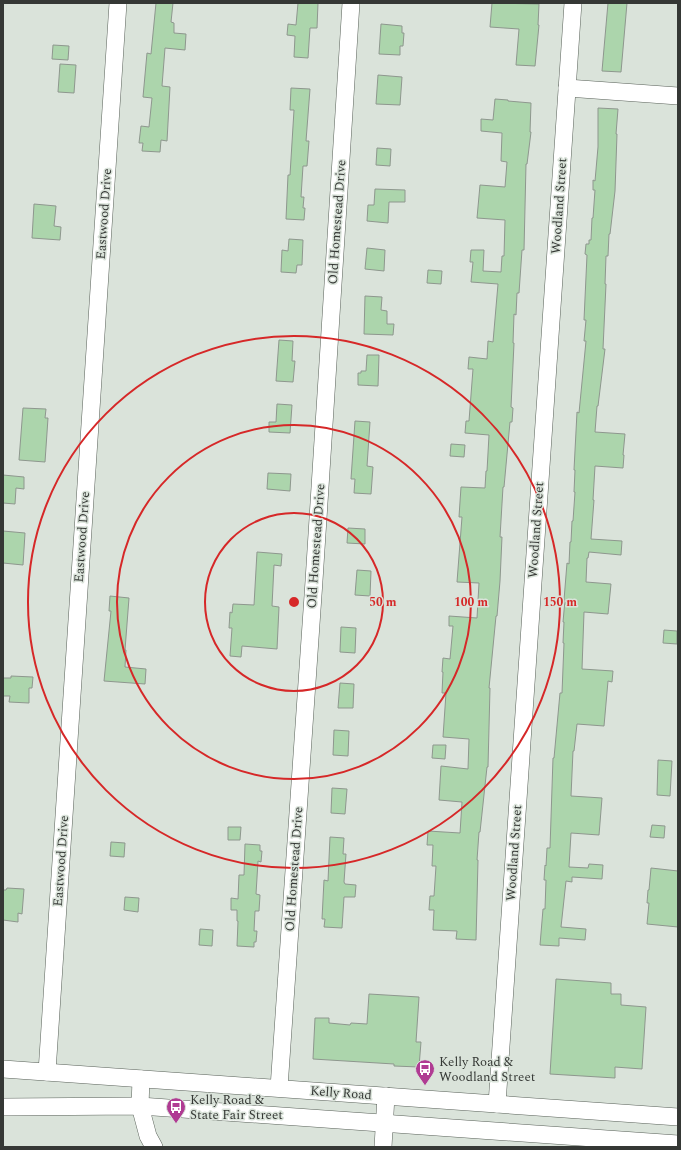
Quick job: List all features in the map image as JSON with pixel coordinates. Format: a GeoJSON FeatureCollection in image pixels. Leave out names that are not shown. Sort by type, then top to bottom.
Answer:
{"type":"FeatureCollection","features":[{"type":"Feature","properties":{"kind":"street","name":"Eastwood Drive"},"geometry":{"type":"LineString","coordinates":[[47,1072],[118,3]]}},
{"type":"Feature","properties":{"kind":"street","name":"Old Homestead Drive"},"geometry":{"type":"LineString","coordinates":[[279,1088],[314,589],[351,3]]}},
{"type":"Feature","properties":{"kind":"street","name":"Woodland Street"},"geometry":{"type":"LineString","coordinates":[[497,1104],[573,3]]}},
{"type":"Feature","properties":{"kind":"street"},"geometry":{"type":"LineString","coordinates":[[567,88],[678,96]]}},
{"type":"Feature","properties":{"kind":"street","name":"Kelly Road"},"geometry":{"type":"LineString","coordinates":[[3,1069],[678,1117]]}},
{"type":"Feature","properties":{"kind":"street"},"geometry":{"type":"LineString","coordinates":[[141,1079],[140,1106],[148,1136],[154,1147]]}},
{"type":"Feature","properties":{"kind":"street"},"geometry":{"type":"LineString","coordinates":[[383,1147],[386,1096]]}},
{"type":"Feature","properties":{"kind":"street","name":"Kelly Road"},"geometry":{"type":"LineString","coordinates":[[3,1107],[140,1106],[384,1123],[589,1142],[678,1144]]}},
{"type":"Feature","properties":{"kind":"street"},"geometry":{"type":"LineString","coordinates":[[589,1142],[591,1111]]}},
{"type":"Feature","properties":{"kind":"building"},"geometry":{"type":"Polygon","coordinates":[[[156,3],[173,3],[171,22],[174,23],[174,33],[186,34],[185,50],[165,48],[162,86],[170,87],[167,141],[161,140],[160,152],[142,151],[143,143],[139,143],[141,126],[149,127],[152,98],[143,97],[147,53],[151,54],[156,3]]]}},
{"type":"Feature","properties":{"kind":"building"},"geometry":{"type":"Polygon","coordinates":[[[298,3],[318,3],[317,28],[310,28],[308,58],[294,57],[295,36],[287,35],[288,24],[296,25],[298,3]]]}},
{"type":"Feature","properties":{"kind":"building"},"geometry":{"type":"Polygon","coordinates":[[[492,3],[539,4],[539,25],[535,66],[516,65],[519,29],[490,27],[492,3]]]}},
{"type":"Feature","properties":{"kind":"building"},"geometry":{"type":"Polygon","coordinates":[[[608,3],[627,3],[621,72],[602,71],[608,3]]]}},
{"type":"Feature","properties":{"kind":"building"},"geometry":{"type":"Polygon","coordinates":[[[381,24],[402,26],[402,33],[404,33],[403,46],[400,46],[400,55],[379,54],[381,24]]]}},
{"type":"Feature","properties":{"kind":"building"},"geometry":{"type":"Polygon","coordinates":[[[53,45],[69,46],[68,60],[52,59],[53,45]]]}},
{"type":"Feature","properties":{"kind":"building"},"geometry":{"type":"Polygon","coordinates":[[[60,64],[76,65],[74,93],[58,92],[60,64]]]}},
{"type":"Feature","properties":{"kind":"building"},"geometry":{"type":"Polygon","coordinates":[[[378,75],[402,77],[400,105],[376,104],[378,75]]]}},
{"type":"Feature","properties":{"kind":"building"},"geometry":{"type":"Polygon","coordinates":[[[291,88],[310,89],[306,141],[309,141],[307,166],[303,166],[301,197],[304,197],[304,220],[286,219],[288,175],[290,175],[294,110],[290,110],[291,88]]]}},
{"type":"Feature","properties":{"kind":"building"},"geometry":{"type":"Polygon","coordinates":[[[495,99],[531,103],[531,132],[526,164],[524,250],[522,250],[516,315],[514,314],[511,407],[513,408],[512,422],[510,422],[503,487],[500,537],[502,537],[500,581],[489,688],[488,767],[479,832],[477,860],[476,940],[456,939],[457,931],[433,930],[434,910],[429,910],[430,896],[434,896],[436,866],[432,866],[433,845],[427,845],[428,831],[460,833],[462,802],[439,800],[441,766],[468,769],[469,739],[443,737],[446,693],[442,693],[442,672],[443,658],[450,659],[453,626],[449,626],[449,616],[477,618],[479,583],[457,582],[462,517],[459,517],[461,487],[485,488],[487,471],[489,435],[465,433],[466,421],[469,421],[473,369],[468,369],[469,357],[487,359],[488,341],[493,342],[498,284],[471,282],[473,262],[470,262],[471,250],[484,250],[483,271],[501,272],[502,256],[504,256],[505,220],[477,218],[480,185],[505,187],[507,162],[501,161],[502,133],[481,131],[481,119],[493,120],[495,99]]]}},
{"type":"Feature","properties":{"kind":"building"},"geometry":{"type":"Polygon","coordinates":[[[598,108],[618,109],[615,191],[609,234],[608,256],[606,256],[603,349],[605,349],[595,432],[625,434],[623,468],[595,466],[591,539],[622,541],[621,555],[589,552],[587,558],[586,582],[611,584],[608,614],[584,612],[582,669],[613,671],[612,682],[608,681],[604,726],[577,724],[573,751],[571,796],[602,798],[599,835],[571,833],[569,867],[588,868],[589,864],[603,865],[602,879],[572,877],[572,882],[566,881],[561,927],[586,929],[585,940],[559,938],[559,946],[540,945],[543,909],[545,909],[545,865],[546,866],[547,848],[550,848],[553,758],[560,693],[562,693],[564,600],[567,563],[569,564],[573,521],[577,412],[579,413],[586,341],[584,341],[586,320],[584,320],[587,255],[585,254],[586,244],[589,244],[589,240],[591,240],[593,218],[595,190],[593,190],[593,180],[595,181],[598,147],[598,108]]]}},
{"type":"Feature","properties":{"kind":"building"},"geometry":{"type":"Polygon","coordinates":[[[377,148],[391,149],[390,166],[376,165],[377,148]]]}},
{"type":"Feature","properties":{"kind":"building"},"geometry":{"type":"Polygon","coordinates":[[[375,189],[405,190],[405,202],[389,202],[388,223],[367,221],[368,205],[374,205],[375,189]]]}},
{"type":"Feature","properties":{"kind":"building"},"geometry":{"type":"Polygon","coordinates":[[[34,204],[56,206],[54,226],[61,227],[60,240],[32,238],[34,204]]]}},
{"type":"Feature","properties":{"kind":"building"},"geometry":{"type":"Polygon","coordinates":[[[289,239],[303,240],[302,265],[297,265],[296,273],[281,272],[282,250],[288,251],[289,239]]]}},
{"type":"Feature","properties":{"kind":"building"},"geometry":{"type":"Polygon","coordinates":[[[367,248],[385,250],[384,271],[365,269],[367,248]]]}},
{"type":"Feature","properties":{"kind":"building"},"geometry":{"type":"Polygon","coordinates":[[[428,270],[442,271],[441,284],[427,283],[428,270]]]}},
{"type":"Feature","properties":{"kind":"building"},"geometry":{"type":"Polygon","coordinates":[[[365,296],[382,297],[381,310],[387,311],[387,324],[394,324],[393,335],[364,334],[365,296]]]}},
{"type":"Feature","properties":{"kind":"building"},"geometry":{"type":"Polygon","coordinates":[[[279,340],[293,341],[292,361],[295,361],[293,382],[276,381],[279,340]]]}},
{"type":"Feature","properties":{"kind":"building"},"geometry":{"type":"Polygon","coordinates":[[[367,355],[379,355],[378,386],[358,385],[358,373],[361,373],[361,371],[366,371],[367,355]]]}},
{"type":"Feature","properties":{"kind":"building"},"geometry":{"type":"Polygon","coordinates":[[[277,404],[292,405],[290,433],[269,432],[269,422],[276,422],[277,404]]]}},
{"type":"Feature","properties":{"kind":"building"},"geometry":{"type":"Polygon","coordinates":[[[23,408],[46,409],[45,418],[48,418],[45,462],[19,460],[23,408]]]}},
{"type":"Feature","properties":{"kind":"building"},"geometry":{"type":"Polygon","coordinates":[[[355,421],[370,422],[367,466],[373,467],[371,494],[354,493],[355,479],[351,479],[355,421]]]}},
{"type":"Feature","properties":{"kind":"building"},"geometry":{"type":"Polygon","coordinates":[[[451,444],[465,445],[464,457],[450,456],[451,444]]]}},
{"type":"Feature","properties":{"kind":"building"},"geometry":{"type":"Polygon","coordinates":[[[268,473],[291,474],[290,491],[267,489],[268,473]]]}},
{"type":"Feature","properties":{"kind":"building"},"geometry":{"type":"Polygon","coordinates":[[[3,475],[24,477],[24,489],[16,488],[15,504],[3,503],[3,475]]]}},
{"type":"Feature","properties":{"kind":"building"},"geometry":{"type":"Polygon","coordinates":[[[348,528],[365,529],[365,544],[347,543],[348,528]]]}},
{"type":"Feature","properties":{"kind":"building"},"geometry":{"type":"Polygon","coordinates":[[[3,531],[25,533],[23,565],[3,563],[3,531]]]}},
{"type":"Feature","properties":{"kind":"building"},"geometry":{"type":"Polygon","coordinates":[[[257,552],[282,554],[281,566],[274,565],[272,606],[279,607],[277,649],[242,646],[241,657],[230,656],[232,628],[229,628],[230,612],[232,613],[233,604],[254,605],[257,552]]]}},
{"type":"Feature","properties":{"kind":"building"},"geometry":{"type":"Polygon","coordinates":[[[357,570],[371,571],[370,596],[355,595],[357,570]]]}},
{"type":"Feature","properties":{"kind":"building"},"geometry":{"type":"Polygon","coordinates":[[[110,596],[129,598],[125,667],[146,669],[145,684],[104,681],[111,611],[109,611],[110,596]]]}},
{"type":"Feature","properties":{"kind":"building"},"geometry":{"type":"Polygon","coordinates":[[[341,627],[356,628],[355,653],[340,652],[341,627]]]}},
{"type":"Feature","properties":{"kind":"building"},"geometry":{"type":"Polygon","coordinates":[[[664,630],[677,631],[677,644],[663,643],[664,630]]]}},
{"type":"Feature","properties":{"kind":"building"},"geometry":{"type":"Polygon","coordinates":[[[11,676],[33,677],[32,688],[29,688],[29,703],[9,702],[10,696],[3,696],[3,678],[11,678],[11,676]]]}},
{"type":"Feature","properties":{"kind":"building"},"geometry":{"type":"Polygon","coordinates":[[[340,683],[354,684],[353,708],[338,708],[340,683]]]}},
{"type":"Feature","properties":{"kind":"building"},"geometry":{"type":"Polygon","coordinates":[[[334,730],[349,731],[348,756],[333,755],[334,730]]]}},
{"type":"Feature","properties":{"kind":"building"},"geometry":{"type":"Polygon","coordinates":[[[433,745],[446,745],[445,759],[432,758],[433,745]]]}},
{"type":"Feature","properties":{"kind":"building"},"geometry":{"type":"Polygon","coordinates":[[[658,760],[672,761],[670,796],[657,795],[658,760]]]}},
{"type":"Feature","properties":{"kind":"building"},"geometry":{"type":"Polygon","coordinates":[[[332,788],[347,789],[345,814],[331,813],[332,788]]]}},
{"type":"Feature","properties":{"kind":"building"},"geometry":{"type":"Polygon","coordinates":[[[652,825],[665,826],[664,838],[650,837],[652,825]]]}},
{"type":"Feature","properties":{"kind":"building"},"geometry":{"type":"Polygon","coordinates":[[[228,827],[241,827],[240,840],[228,840],[228,827]]]}},
{"type":"Feature","properties":{"kind":"building"},"geometry":{"type":"Polygon","coordinates":[[[330,837],[344,838],[343,854],[346,854],[344,882],[345,884],[356,885],[355,897],[344,897],[342,928],[324,927],[325,919],[322,919],[324,880],[328,881],[330,837]]]}},
{"type":"Feature","properties":{"kind":"building"},"geometry":{"type":"Polygon","coordinates":[[[111,842],[125,843],[124,857],[110,856],[111,842]]]}},
{"type":"Feature","properties":{"kind":"building"},"geometry":{"type":"Polygon","coordinates":[[[245,844],[260,845],[260,851],[262,851],[261,862],[258,861],[256,894],[260,895],[259,911],[255,911],[254,931],[257,931],[254,947],[237,946],[237,910],[231,910],[231,898],[238,899],[239,875],[244,875],[245,844]]]}},
{"type":"Feature","properties":{"kind":"building"},"geometry":{"type":"Polygon","coordinates":[[[651,868],[678,871],[678,927],[647,924],[649,903],[647,903],[651,868]]]}},
{"type":"Feature","properties":{"kind":"building"},"geometry":{"type":"Polygon","coordinates":[[[7,888],[24,889],[22,914],[18,913],[18,922],[3,920],[3,890],[6,890],[7,888]]]}},
{"type":"Feature","properties":{"kind":"building"},"geometry":{"type":"Polygon","coordinates":[[[125,897],[139,898],[138,912],[124,910],[125,897]]]}},
{"type":"Feature","properties":{"kind":"building"},"geometry":{"type":"Polygon","coordinates":[[[200,929],[213,930],[212,946],[199,945],[200,929]]]}},
{"type":"Feature","properties":{"kind":"building"},"geometry":{"type":"Polygon","coordinates":[[[556,979],[611,983],[611,994],[621,994],[621,1005],[646,1007],[642,1069],[615,1067],[615,1078],[550,1074],[556,979]]]}},
{"type":"Feature","properties":{"kind":"building"},"geometry":{"type":"Polygon","coordinates":[[[369,994],[419,997],[416,1042],[421,1042],[419,1067],[313,1059],[315,1018],[329,1018],[329,1023],[350,1025],[351,1023],[367,1024],[369,994]]]}},
{"type":"Feature","properties":{"kind":"place","name":"Kelly Road & Woodland Street"},"geometry":{"type":"Point","coordinates":[425,1086]}},
{"type":"Feature","properties":{"kind":"place","name":"Kelly Road & State Fair Street"},"geometry":{"type":"Point","coordinates":[176,1124]}}]}
